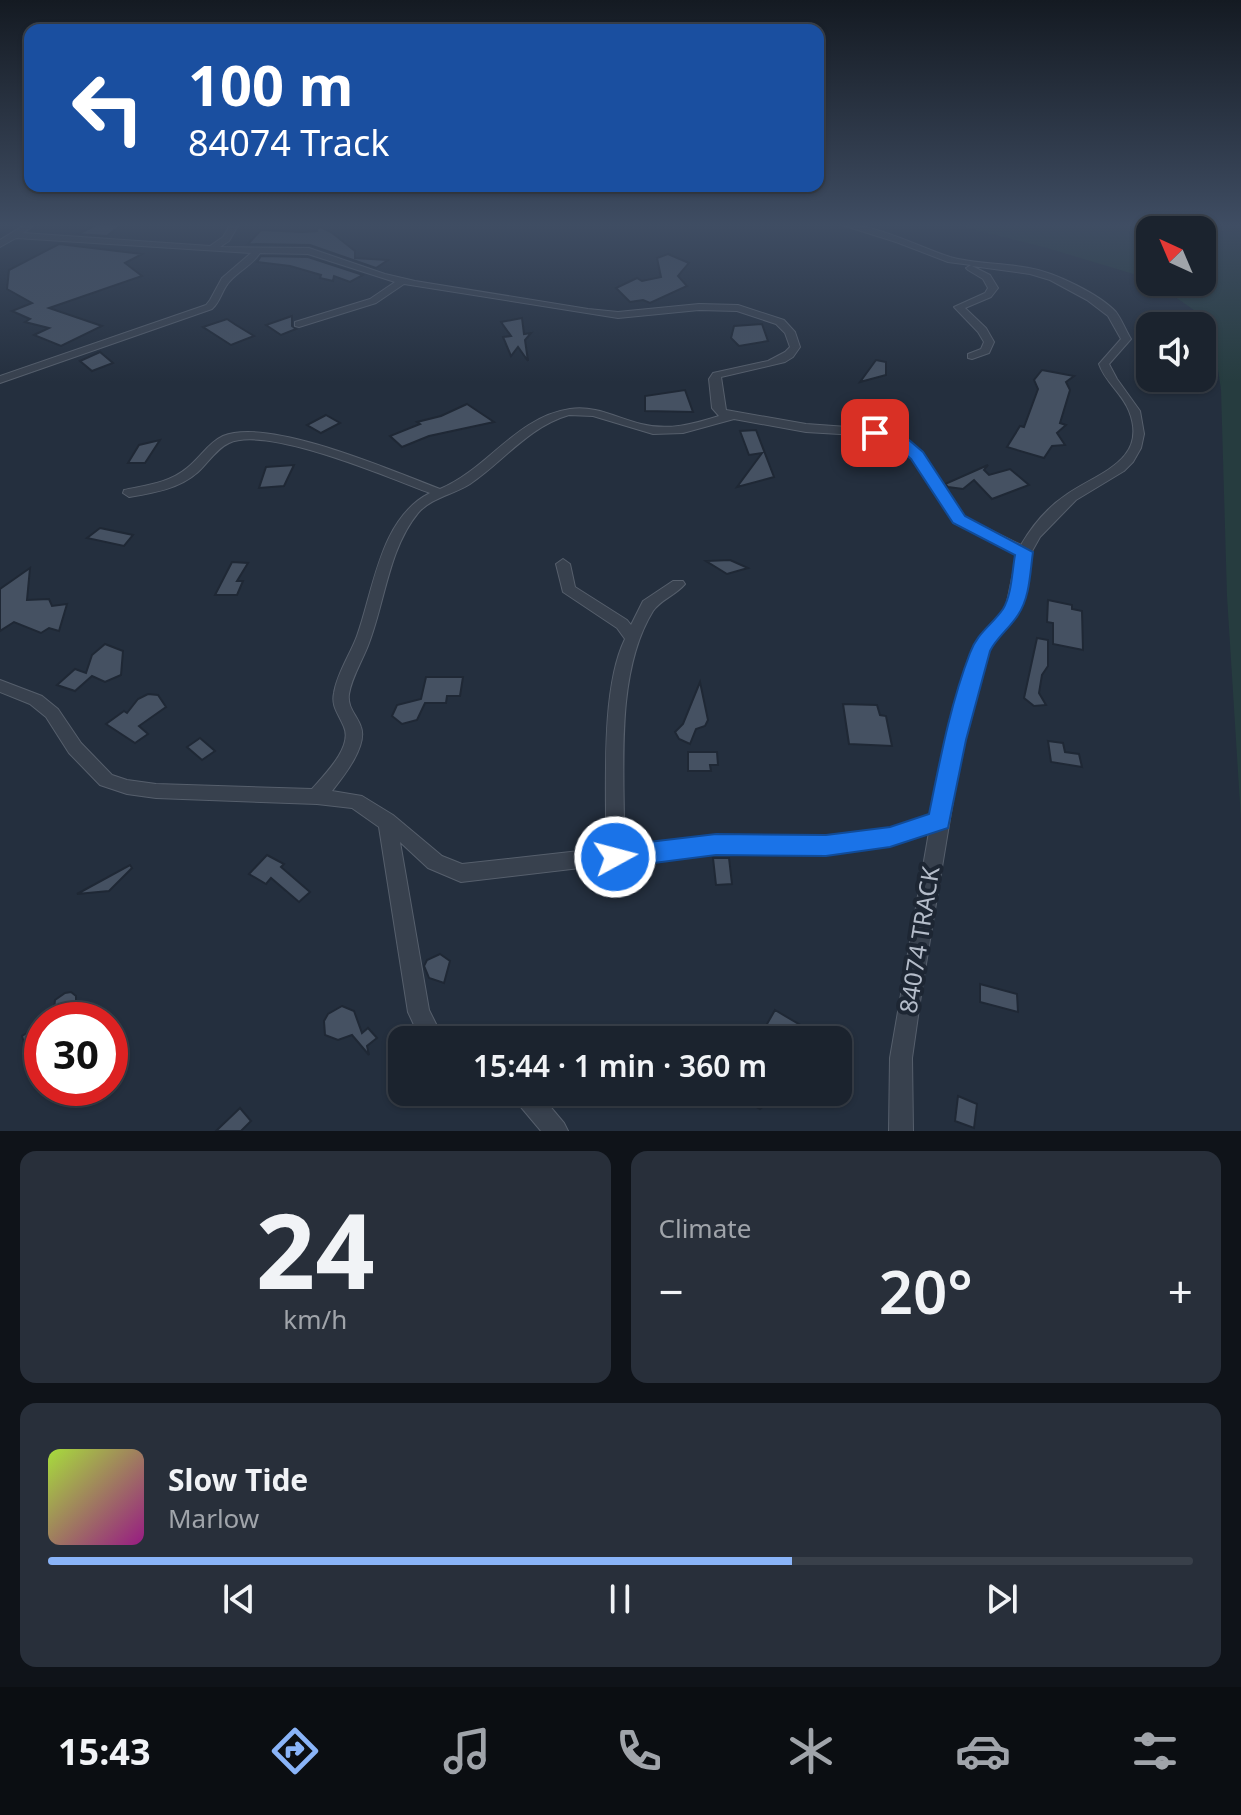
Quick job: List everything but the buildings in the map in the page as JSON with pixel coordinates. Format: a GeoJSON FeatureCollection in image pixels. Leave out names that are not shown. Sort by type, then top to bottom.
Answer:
{"type":"FeatureCollection","features":[{"type":"Feature","properties":{"kind":"street"},"geometry":{"type":"LineString","coordinates":[[0,380],[213,305],[224,282],[231,277]]}},
{"type":"Feature","properties":{"kind":"street"},"geometry":{"type":"LineString","coordinates":[[390,277],[588,312],[618,315],[714,306],[738,308],[771,318],[790,332],[795,347],[787,357],[715,377],[718,408],[730,416],[823,431],[875,433],[893,439],[917,456],[959,520],[1024,552]]}},
{"type":"Feature","properties":{"kind":"street"},"geometry":{"type":"LineString","coordinates":[[972,356],[985,351],[989,342],[982,330],[959,307],[988,295],[993,288],[987,277]]}},
{"type":"Feature","properties":{"kind":"street","name":"84074 TRACK"},"geometry":{"type":"LineString","coordinates":[[901,1131],[901,1058],[940,821],[955,740],[980,651],[987,637],[1010,613],[1017,598],[1024,552],[1060,506],[1073,495],[1124,466],[1135,449],[1138,433],[1130,399],[1109,375],[1104,364],[1126,339],[1112,314],[1090,298],[1049,277]]}},
{"type":"Feature","properties":{"kind":"street"},"geometry":{"type":"LineString","coordinates":[[299,324],[373,301],[403,281]]}},
{"type":"Feature","properties":{"kind":"street"},"geometry":{"type":"LineString","coordinates":[[317,797],[354,741],[354,729],[340,698],[362,644],[388,560],[413,511],[474,475],[514,438],[562,414],[580,410],[598,412],[644,428],[673,431],[701,427],[730,416]]}},
{"type":"Feature","properties":{"kind":"street"},"geometry":{"type":"LineString","coordinates":[[129,493],[179,479],[196,467],[219,443],[251,433],[397,474],[443,494]]}},
{"type":"Feature","properties":{"kind":"street"},"geometry":{"type":"LineString","coordinates":[[563,564],[568,589],[622,624],[631,636]]}},
{"type":"Feature","properties":{"kind":"street"},"geometry":{"type":"LineString","coordinates":[[615,857],[617,707],[631,636],[648,605],[678,584]]}},
{"type":"Feature","properties":{"kind":"street"},"geometry":{"type":"LineString","coordinates":[[0,686],[36,700],[52,713],[92,768],[106,780],[127,787],[356,801],[387,821],[435,862],[461,873],[716,844],[826,845],[890,837],[940,821]]}},
{"type":"Feature","properties":{"kind":"street"},"geometry":{"type":"LineString","coordinates":[[387,821],[419,1012],[426,1026]]}},
{"type":"Feature","properties":{"kind":"street"},"geometry":{"type":"LineString","coordinates":[[535,1106],[556,1131]]}},
{"type":"Feature","properties":{"kind":"green space"},"geometry":{"type":"Polygon","coordinates":[[[1216,277],[1241,277],[1241,820],[1227,596],[1216,312],[1197,312],[1174,296],[1216,296],[1216,277]]]}},
{"type":"Feature","properties":{"kind":"route"},"geometry":{"type":"LineString","coordinates":[[615,857],[716,844],[826,845],[890,837],[940,821],[955,740],[980,651],[987,637],[1010,613],[1017,598],[1024,552],[959,520],[917,456],[903,444],[875,433]]}}]}
